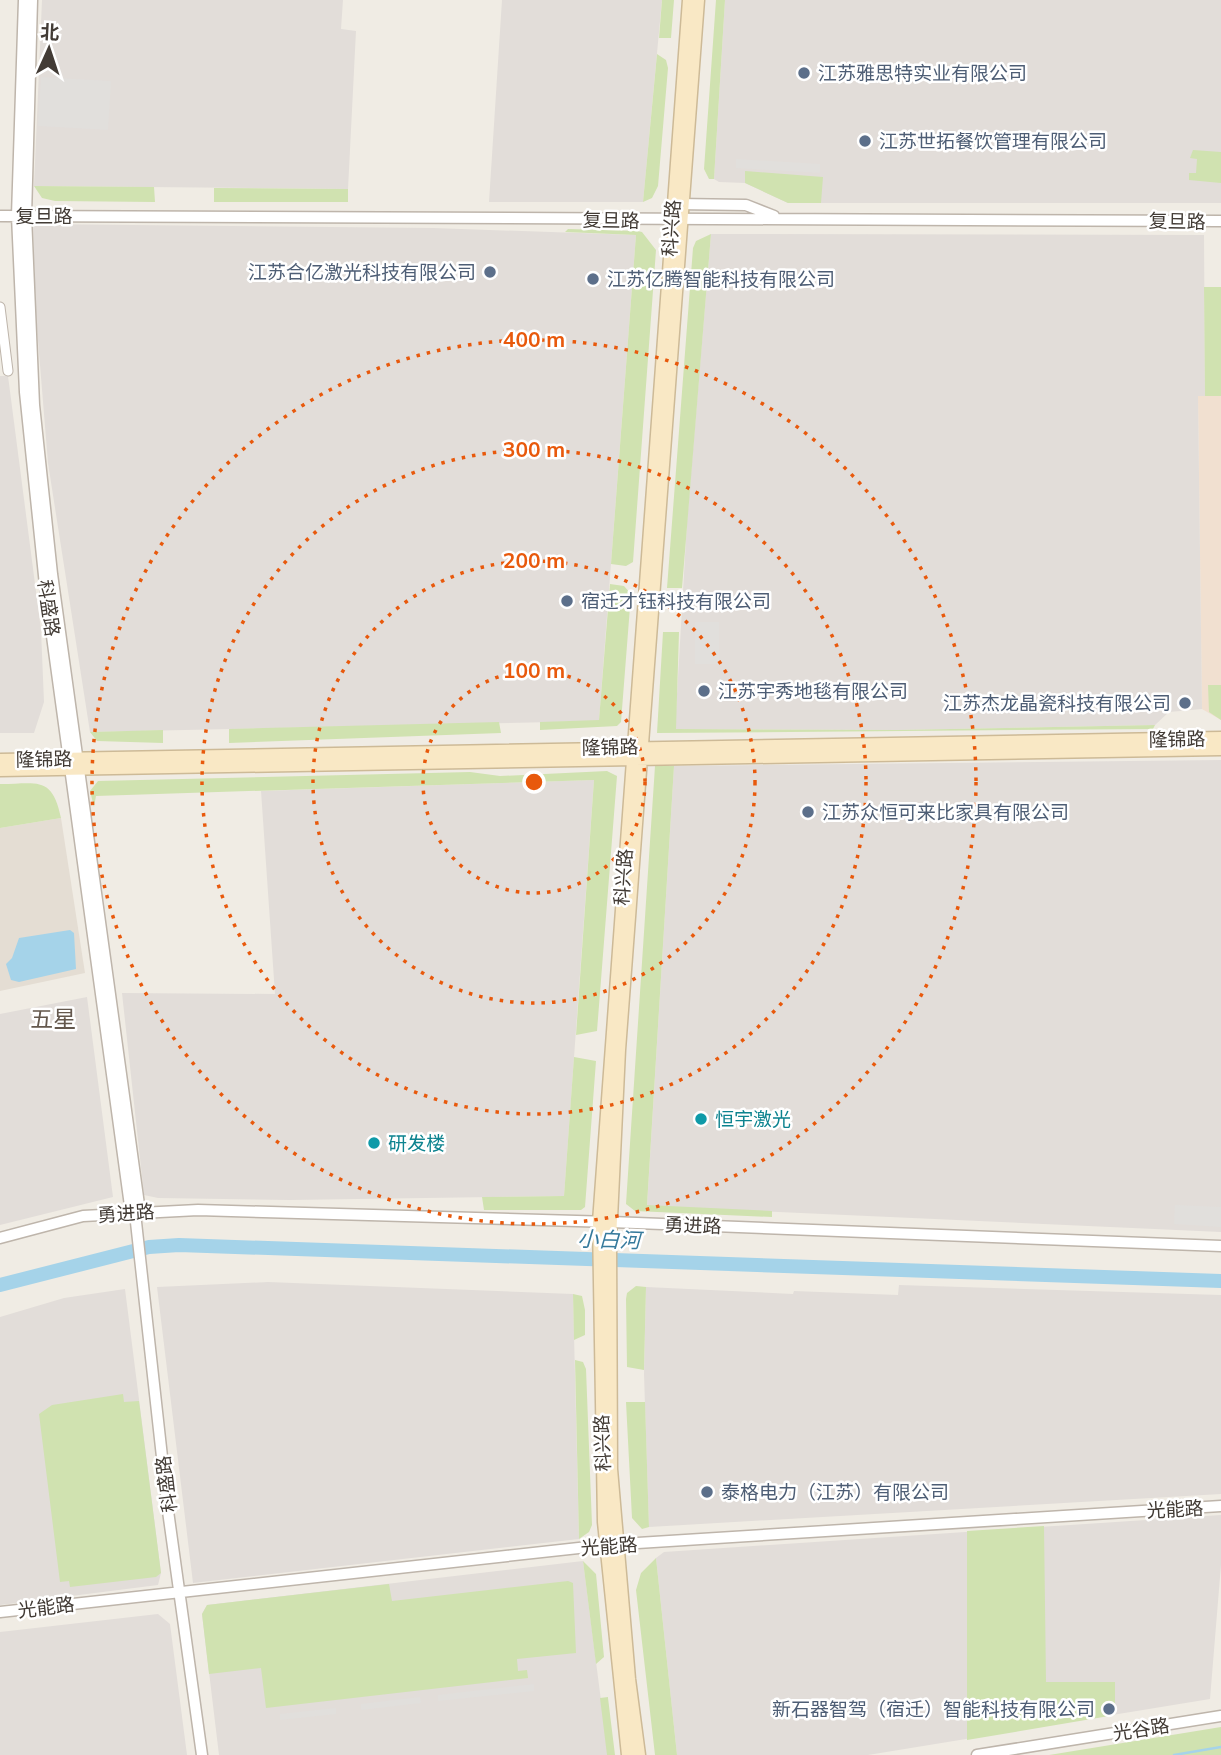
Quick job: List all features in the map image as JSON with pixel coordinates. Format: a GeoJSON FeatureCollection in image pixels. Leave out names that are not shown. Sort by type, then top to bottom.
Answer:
{"type":"FeatureCollection","features":[{"type":"Feature","properties":{"kind":"main road","name":"科兴路"},"geometry":{"type":"LineString","coordinates":[[628,1755],[611,1545],[604,1240],[620,1051],[637,752],[678,220],[689,0]]}},
{"type":"Feature","properties":{"kind":"main road","name":"科兴路"},"geometry":{"type":"LineString","coordinates":[[679,204],[698,0]]}},
{"type":"Feature","properties":{"kind":"main road","name":"隆锦路"},"geometry":{"type":"LineString","coordinates":[[0,760],[76,763],[1221,738]]}},
{"type":"Feature","properties":{"kind":"main road","name":"隆锦路"},"geometry":{"type":"LineString","coordinates":[[637,752],[1221,749]]}},
{"type":"Feature","properties":{"kind":"main road","name":"隆锦路"},"geometry":{"type":"LineString","coordinates":[[0,770],[76,763]]}},
{"type":"Feature","properties":{"kind":"main road","name":"科兴路"},"geometry":{"type":"LineString","coordinates":[[611,1545],[639,1755]]}},
{"type":"Feature","properties":{"kind":"street","name":"科盛路"},"geometry":{"type":"LineString","coordinates":[[24,0],[22,216],[40,472],[135,1213],[179,1590],[202,1755]]}},
{"type":"Feature","properties":{"kind":"street","name":"科盛路"},"geometry":{"type":"LineString","coordinates":[[22,216],[32,0]]}},
{"type":"Feature","properties":{"kind":"street"},"geometry":{"type":"LineString","coordinates":[[679,204],[746,205],[780,218]]}},
{"type":"Feature","properties":{"kind":"street","name":"复旦路"},"geometry":{"type":"LineString","coordinates":[[0,216],[1221,221]]}},
{"type":"Feature","properties":{"kind":"street"},"geometry":{"type":"LineString","coordinates":[[0,307],[8,371]]}},
{"type":"Feature","properties":{"kind":"street","name":"勇进路"},"geometry":{"type":"LineString","coordinates":[[0,1238],[66,1219],[198,1210],[605,1222],[1221,1246]]}},
{"type":"Feature","properties":{"kind":"street","name":"光能路"},"geometry":{"type":"LineString","coordinates":[[0,1612],[179,1590],[611,1545],[1221,1506]]}},
{"type":"Feature","properties":{"kind":"street","name":"光谷路"},"geometry":{"type":"LineString","coordinates":[[977,1755],[1221,1716]]}},
{"type":"Feature","properties":{"kind":"shaded area"},"geometry":{"type":"Polygon","coordinates":[[[42,0],[343,0],[341,29],[356,31],[348,189],[34,186],[42,0]]]}},
{"type":"Feature","properties":{"kind":"shaded area"},"geometry":{"type":"Polygon","coordinates":[[[502,0],[662,0],[643,202],[489,202],[502,0]]]}},
{"type":"Feature","properties":{"kind":"shaded area"},"geometry":{"type":"Polygon","coordinates":[[[725,0],[1221,0],[1221,203],[788,203],[745,183],[719,182],[714,179],[725,0]]]}},
{"type":"Feature","properties":{"kind":"shaded area"},"geometry":{"type":"Polygon","coordinates":[[[41,77],[111,81],[108,130],[38,126],[41,77]]]}},
{"type":"Feature","properties":{"kind":"shaded area"},"geometry":{"type":"Polygon","coordinates":[[[736,159],[820,164],[820,173],[736,168],[736,159]]]}},
{"type":"Feature","properties":{"kind":"shaded area"},"geometry":{"type":"Polygon","coordinates":[[[33,224],[433,228],[636,235],[599,721],[90,732],[48,463],[36,316],[33,224]]]}},
{"type":"Feature","properties":{"kind":"shaded area"},"geometry":{"type":"Polygon","coordinates":[[[711,234],[1204,235],[1205,396],[1198,396],[1202,709],[1169,712],[1155,725],[898,730],[675,729],[687,522],[711,234]]]}},
{"type":"Feature","properties":{"kind":"shaded area"},"geometry":{"type":"Polygon","coordinates":[[[0,376],[8,376],[41,630],[44,702],[34,733],[0,733],[0,376]]]}},
{"type":"Feature","properties":{"kind":"shaded area"},"geometry":{"type":"Polygon","coordinates":[[[1198,396],[1221,396],[1221,720],[1202,709],[1198,396]]]}},
{"type":"Feature","properties":{"kind":"shaded area"},"geometry":{"type":"Polygon","coordinates":[[[695,622],[719,622],[719,664],[695,664],[695,622]]]}},
{"type":"Feature","properties":{"kind":"shaded area"},"geometry":{"type":"Polygon","coordinates":[[[1221,760],[1221,1232],[647,1206],[674,766],[1221,760]]]}},
{"type":"Feature","properties":{"kind":"shaded area"},"geometry":{"type":"Polygon","coordinates":[[[594,780],[564,1196],[290,1200],[158,1198],[144,1195],[122,993],[275,994],[261,791],[594,780]]]}},
{"type":"Feature","properties":{"kind":"shaded area"},"geometry":{"type":"Polygon","coordinates":[[[61,818],[85,973],[0,991],[0,828],[61,818]]]}},
{"type":"Feature","properties":{"kind":"shaded area"},"geometry":{"type":"Polygon","coordinates":[[[87,997],[113,1197],[0,1225],[0,1014],[87,997]]]}},
{"type":"Feature","properties":{"kind":"shaded area"},"geometry":{"type":"Polygon","coordinates":[[[1175,1205],[1221,1207],[1221,1227],[1174,1224],[1175,1205]]]}},
{"type":"Feature","properties":{"kind":"shaded area"},"geometry":{"type":"Polygon","coordinates":[[[268,1282],[573,1294],[579,1539],[193,1583],[157,1287],[268,1282]]]}},
{"type":"Feature","properties":{"kind":"shaded area"},"geometry":{"type":"Polygon","coordinates":[[[899,1285],[1221,1295],[1221,1494],[649,1527],[644,1374],[646,1287],[793,1294],[794,1291],[898,1295],[899,1285]]]}},
{"type":"Feature","properties":{"kind":"shaded area"},"geometry":{"type":"Polygon","coordinates":[[[125,1289],[161,1573],[158,1585],[0,1605],[0,1317],[64,1298],[125,1289]]]}},
{"type":"Feature","properties":{"kind":"shaded area"},"geometry":{"type":"Polygon","coordinates":[[[1221,1515],[1221,1565],[1210,1699],[868,1755],[677,1755],[656,1558],[664,1552],[1221,1515]]]}},
{"type":"Feature","properties":{"kind":"shaded area"},"geometry":{"type":"Polygon","coordinates":[[[583,1561],[608,1755],[219,1755],[202,1614],[207,1605],[583,1561]]]}},
{"type":"Feature","properties":{"kind":"shaded area"},"geometry":{"type":"Polygon","coordinates":[[[158,1614],[170,1624],[187,1755],[0,1755],[0,1632],[158,1614]]]}},
{"type":"Feature","properties":{"kind":"shaded area"},"geometry":{"type":"Polygon","coordinates":[[[534,1684],[534,1691],[438,1701],[438,1695],[534,1684]]]}},
{"type":"Feature","properties":{"kind":"shaded area"},"geometry":{"type":"Polygon","coordinates":[[[420,1697],[421,1703],[361,1710],[361,1704],[420,1697]]]}},
{"type":"Feature","properties":{"kind":"shaded area"},"geometry":{"type":"Polygon","coordinates":[[[336,1708],[336,1714],[280,1720],[280,1714],[336,1708]]]}},
{"type":"Feature","properties":{"kind":"green space"},"geometry":{"type":"Polygon","coordinates":[[[662,0],[674,0],[671,38],[659,38],[662,0]]]}},
{"type":"Feature","properties":{"kind":"green space"},"geometry":{"type":"Polygon","coordinates":[[[716,0],[725,0],[714,179],[709,179],[704,169],[716,0]]]}},
{"type":"Feature","properties":{"kind":"green space"},"geometry":{"type":"Polygon","coordinates":[[[657,54],[666,60],[668,68],[658,186],[652,198],[643,202],[657,54]]]}},
{"type":"Feature","properties":{"kind":"green space"},"geometry":{"type":"Polygon","coordinates":[[[1193,150],[1221,152],[1221,183],[1189,180],[1189,173],[1196,173],[1197,159],[1190,158],[1193,150]]]}},
{"type":"Feature","properties":{"kind":"green space"},"geometry":{"type":"Polygon","coordinates":[[[745,171],[823,177],[821,203],[788,203],[745,183],[745,171]]]}},
{"type":"Feature","properties":{"kind":"green space"},"geometry":{"type":"Polygon","coordinates":[[[34,186],[154,187],[155,202],[55,201],[42,198],[34,186]]]}},
{"type":"Feature","properties":{"kind":"green space"},"geometry":{"type":"Polygon","coordinates":[[[214,188],[348,189],[348,202],[214,202],[214,188]]]}},
{"type":"Feature","properties":{"kind":"green space"},"geometry":{"type":"Polygon","coordinates":[[[568,229],[642,232],[656,250],[633,562],[626,566],[611,564],[636,235],[565,232],[568,229]]]}},
{"type":"Feature","properties":{"kind":"green space"},"geometry":{"type":"Polygon","coordinates":[[[711,234],[682,588],[667,588],[693,248],[696,241],[711,234]]]}},
{"type":"Feature","properties":{"kind":"green space"},"geometry":{"type":"Polygon","coordinates":[[[1204,287],[1221,287],[1221,396],[1205,396],[1204,287]]]}},
{"type":"Feature","properties":{"kind":"green space"},"geometry":{"type":"Polygon","coordinates":[[[610,584],[624,586],[631,594],[621,722],[617,726],[540,730],[540,722],[599,720],[610,584]]]}},
{"type":"Feature","properties":{"kind":"green space"},"geometry":{"type":"Polygon","coordinates":[[[663,632],[679,632],[676,729],[898,730],[1155,725],[1153,729],[657,733],[663,632]]]}},
{"type":"Feature","properties":{"kind":"green space"},"geometry":{"type":"Polygon","coordinates":[[[1208,685],[1221,685],[1221,720],[1209,712],[1208,685]]]}},
{"type":"Feature","properties":{"kind":"green space"},"geometry":{"type":"Polygon","coordinates":[[[499,722],[501,733],[229,743],[229,729],[499,722]]]}},
{"type":"Feature","properties":{"kind":"green space"},"geometry":{"type":"Polygon","coordinates":[[[163,730],[163,743],[97,741],[90,732],[163,730]]]}},
{"type":"Feature","properties":{"kind":"green space"},"geometry":{"type":"Polygon","coordinates":[[[655,766],[674,766],[647,1205],[772,1211],[772,1217],[635,1211],[626,1204],[655,766]]]}},
{"type":"Feature","properties":{"kind":"green space"},"geometry":{"type":"Polygon","coordinates":[[[607,771],[617,776],[597,1031],[576,1035],[594,780],[96,796],[94,807],[90,791],[98,781],[470,772],[500,776],[607,771]]]}},
{"type":"Feature","properties":{"kind":"green space"},"geometry":{"type":"Polygon","coordinates":[[[33,783],[48,788],[61,818],[0,828],[0,784],[33,783]]]}},
{"type":"Feature","properties":{"kind":"green space"},"geometry":{"type":"Polygon","coordinates":[[[574,1057],[596,1061],[585,1207],[581,1210],[484,1210],[482,1197],[564,1196],[574,1057]]]}},
{"type":"Feature","properties":{"kind":"green space"},"geometry":{"type":"Polygon","coordinates":[[[636,1286],[646,1287],[644,1370],[627,1367],[626,1299],[627,1293],[636,1286]]]}},
{"type":"Feature","properties":{"kind":"green space"},"geometry":{"type":"Polygon","coordinates":[[[573,1294],[582,1296],[585,1310],[585,1335],[574,1340],[573,1294]]]}},
{"type":"Feature","properties":{"kind":"green space"},"geometry":{"type":"Polygon","coordinates":[[[575,1360],[583,1362],[586,1369],[592,1525],[589,1532],[579,1539],[575,1360]]]}},
{"type":"Feature","properties":{"kind":"green space"},"geometry":{"type":"Polygon","coordinates":[[[123,1394],[124,1402],[139,1401],[161,1573],[156,1577],[70,1587],[69,1581],[60,1582],[39,1414],[52,1405],[123,1394]]]}},
{"type":"Feature","properties":{"kind":"green space"},"geometry":{"type":"Polygon","coordinates":[[[626,1402],[645,1402],[649,1527],[642,1529],[632,1518],[626,1402]]]}},
{"type":"Feature","properties":{"kind":"green space"},"geometry":{"type":"Polygon","coordinates":[[[1044,1526],[1046,1682],[1115,1682],[1115,1715],[967,1740],[967,1531],[1044,1526]]]}},
{"type":"Feature","properties":{"kind":"green space"},"geometry":{"type":"Polygon","coordinates":[[[656,1558],[677,1755],[655,1755],[636,1590],[641,1573],[656,1558]]]}},
{"type":"Feature","properties":{"kind":"green space"},"geometry":{"type":"Polygon","coordinates":[[[583,1561],[596,1574],[604,1657],[596,1664],[583,1561]]]}},
{"type":"Feature","properties":{"kind":"green space"},"geometry":{"type":"Polygon","coordinates":[[[568,1581],[573,1583],[576,1653],[517,1659],[518,1671],[527,1670],[528,1678],[266,1708],[261,1668],[209,1674],[202,1614],[207,1605],[389,1584],[392,1601],[568,1581]]]}},
{"type":"Feature","properties":{"kind":"green space"},"geometry":{"type":"Polygon","coordinates":[[[608,1697],[615,1755],[607,1755],[600,1698],[608,1697]]]}},
{"type":"Feature","properties":{"kind":"green space"},"geometry":{"type":"Polygon","coordinates":[[[1221,1727],[1221,1755],[1049,1755],[1221,1727]]]}},
{"type":"Feature","properties":{"kind":"water"},"geometry":{"type":"Polygon","coordinates":[[[70,930],[74,933],[76,969],[19,982],[11,980],[6,964],[12,958],[19,938],[70,930]]]}},
{"type":"Feature","properties":{"kind":"waterway","name":"小白河"},"geometry":{"type":"LineString","coordinates":[[0,1285],[149,1247],[179,1245],[1221,1281]]}},
{"type":"Feature","properties":{"kind":"waterway"},"geometry":{"type":"LineString","coordinates":[[1174,1755],[1221,1747]]}},
{"type":"Feature","properties":{"kind":"place","name":"江苏雅思特实业有限公司"},"geometry":{"type":"Point","coordinates":[804,73]}},
{"type":"Feature","properties":{"kind":"place","name":"江苏世拓餐饮管理有限公司"},"geometry":{"type":"Point","coordinates":[865,141]}},
{"type":"Feature","properties":{"kind":"place","name":"江苏合亿激光科技有限公司"},"geometry":{"type":"Point","coordinates":[490,272]}},
{"type":"Feature","properties":{"kind":"place","name":"江苏亿腾智能科技有限公司"},"geometry":{"type":"Point","coordinates":[593,279]}},
{"type":"Feature","properties":{"kind":"place","name":"宿迁才钰科技有限公司"},"geometry":{"type":"Point","coordinates":[567,601]}},
{"type":"Feature","properties":{"kind":"place","name":"江苏宇秀地毯有限公司"},"geometry":{"type":"Point","coordinates":[704,691]}},
{"type":"Feature","properties":{"kind":"place","name":"江苏杰龙晶瓷科技有限公司"},"geometry":{"type":"Point","coordinates":[1185,703]}},
{"type":"Feature","properties":{"kind":"place","name":"江苏众恒可来比家具有限公司"},"geometry":{"type":"Point","coordinates":[808,812]}},
{"type":"Feature","properties":{"kind":"place","name":"恒宇激光"},"geometry":{"type":"Point","coordinates":[701,1119]}},
{"type":"Feature","properties":{"kind":"place","name":"研发楼"},"geometry":{"type":"Point","coordinates":[374,1143]}},
{"type":"Feature","properties":{"kind":"place","name":"泰格电力（江苏）有限公司"},"geometry":{"type":"Point","coordinates":[707,1492]}},
{"type":"Feature","properties":{"kind":"place","name":"新石器智驾（宿迁）智能科技有限公司"},"geometry":{"type":"Point","coordinates":[1109,1709]}},
{"type":"Feature","properties":{"kind":"district","name":"五星"},"geometry":{"type":"Point","coordinates":[53,1018]}}]}
